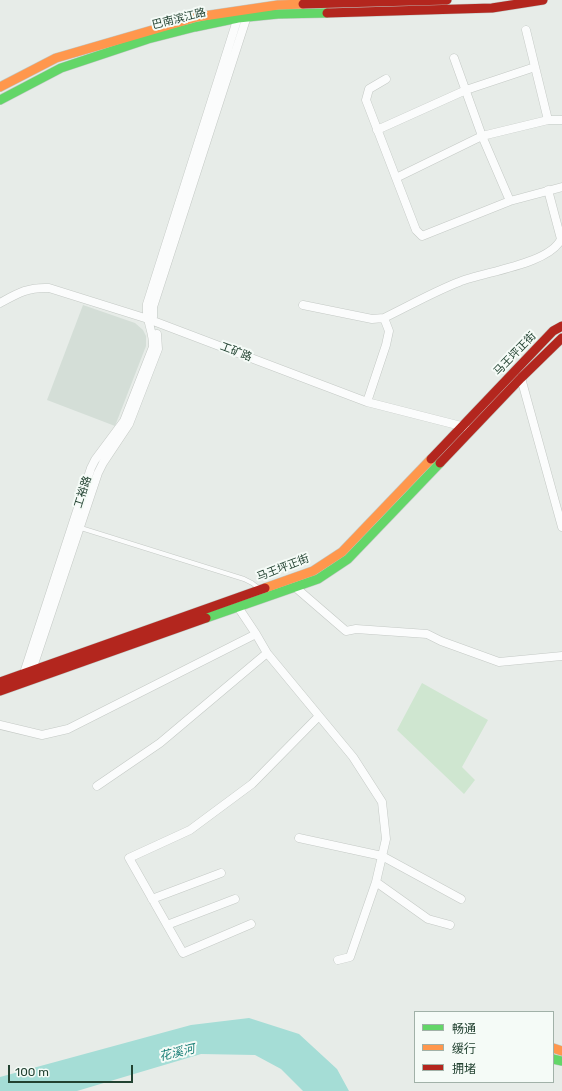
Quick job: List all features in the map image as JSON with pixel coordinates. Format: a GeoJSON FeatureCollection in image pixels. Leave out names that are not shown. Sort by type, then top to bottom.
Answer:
{"type":"FeatureCollection","features":[{"type":"Feature","properties":{"kind":"main road","name":"巴南滨江路"},"geometry":{"type":"LineString","coordinates":[[0,100],[60,68],[148,40],[278,5],[446,0]]}},
{"type":"Feature","properties":{"kind":"main road","name":"巴南滨江路"},"geometry":{"type":"LineString","coordinates":[[0,87],[56,58],[197,17],[244,13],[278,14],[484,9],[543,0]]}},
{"type":"Feature","properties":{"kind":"main road","name":"马王坪正街"},"geometry":{"type":"LineString","coordinates":[[0,682],[313,571],[342,552],[553,331],[562,326]]}},
{"type":"Feature","properties":{"kind":"main road","name":"马王坪正街"},"geometry":{"type":"LineString","coordinates":[[0,691],[318,579],[348,559],[521,378],[562,338]]}},
{"type":"Feature","properties":{"kind":"street"},"geometry":{"type":"LineString","coordinates":[[151,320],[147,313],[148,304],[244,13]]}},
{"type":"Feature","properties":{"kind":"street"},"geometry":{"type":"LineString","coordinates":[[526,30],[548,120]]}},
{"type":"Feature","properties":{"kind":"street"},"geometry":{"type":"LineString","coordinates":[[454,58],[482,136],[510,201]]}},
{"type":"Feature","properties":{"kind":"street"},"geometry":{"type":"LineString","coordinates":[[377,130],[466,90],[535,67]]}},
{"type":"Feature","properties":{"kind":"street"},"geometry":{"type":"LineString","coordinates":[[386,79],[369,89],[366,100],[416,230],[422,236],[510,201],[562,187]]}},
{"type":"Feature","properties":{"kind":"street"},"geometry":{"type":"LineString","coordinates":[[396,178],[482,136],[548,120],[562,120]]}},
{"type":"Feature","properties":{"kind":"street"},"geometry":{"type":"LineString","coordinates":[[302,305],[372,319],[384,318],[460,281],[533,261],[558,245],[561,239],[548,190]]}},
{"type":"Feature","properties":{"kind":"street","name":"工矿路"},"geometry":{"type":"LineString","coordinates":[[0,303],[24,290],[36,287],[49,288],[151,320],[367,402],[473,429]]}},
{"type":"Feature","properties":{"kind":"street"},"geometry":{"type":"LineString","coordinates":[[367,402],[386,345],[389,331],[384,318]]}},
{"type":"Feature","properties":{"kind":"street","name":"工裕路"},"geometry":{"type":"LineString","coordinates":[[28,672],[81,528],[100,468],[129,424],[158,349],[158,340],[151,320]]}},
{"type":"Feature","properties":{"kind":"street","name":"工裕路"},"geometry":{"type":"LineString","coordinates":[[28,672],[91,468],[95,460],[124,421],[152,347],[151,320]]}},
{"type":"Feature","properties":{"kind":"street"},"geometry":{"type":"LineString","coordinates":[[521,378],[562,527]]}},
{"type":"Feature","properties":{"kind":"street"},"geometry":{"type":"LineString","coordinates":[[295,587],[346,631],[356,629],[427,634],[441,641],[499,662],[562,656]]}},
{"type":"Feature","properties":{"kind":"street"},"geometry":{"type":"LineString","coordinates":[[238,607],[256,634],[266,653],[353,757],[382,802],[386,839],[376,882],[350,957],[338,960]]}},
{"type":"Feature","properties":{"kind":"street"},"geometry":{"type":"LineString","coordinates":[[0,725],[42,734],[68,729],[256,634]]}},
{"type":"Feature","properties":{"kind":"street"},"geometry":{"type":"LineString","coordinates":[[97,786],[160,743],[266,653]]}},
{"type":"Feature","properties":{"kind":"street"},"geometry":{"type":"LineString","coordinates":[[251,924],[183,953],[129,858],[190,830],[252,784],[319,716]]}},
{"type":"Feature","properties":{"kind":"street"},"geometry":{"type":"LineString","coordinates":[[300,838],[382,856],[461,899]]}},
{"type":"Feature","properties":{"kind":"street"},"geometry":{"type":"LineString","coordinates":[[152,899],[221,873]]}},
{"type":"Feature","properties":{"kind":"street"},"geometry":{"type":"LineString","coordinates":[[376,882],[428,919],[450,925]]}},
{"type":"Feature","properties":{"kind":"street"},"geometry":{"type":"LineString","coordinates":[[167,925],[235,899]]}},
{"type":"Feature","properties":{"kind":"lane"},"geometry":{"type":"LineString","coordinates":[[81,528],[244,579],[252,582],[261,590]]}},
{"type":"Feature","properties":{"kind":"shaded area"},"geometry":{"type":"Polygon","coordinates":[[[83,305],[135,323],[143,330],[146,336],[146,346],[115,426],[47,400],[83,305]]]}},
{"type":"Feature","properties":{"kind":"green space"},"geometry":{"type":"Polygon","coordinates":[[[422,683],[488,720],[462,767],[475,780],[464,794],[397,730],[422,683]]]}},
{"type":"Feature","properties":{"kind":"water","name":"花溪河"},"geometry":{"type":"Polygon","coordinates":[[[249,1018],[299,1034],[337,1069],[349,1091],[303,1091],[281,1069],[255,1055],[201,1054],[77,1091],[0,1091],[0,1077],[191,1025],[249,1018]]]}},
{"type":"Feature","properties":{"kind":"traffic: fast"},"geometry":{"type":"LineString","coordinates":[[0,100],[61,68],[148,39],[238,18],[278,14],[327,13]]}},
{"type":"Feature","properties":{"kind":"traffic: fast"},"geometry":{"type":"LineString","coordinates":[[206,618],[318,579],[348,559],[440,463]]}},
{"type":"Feature","properties":{"kind":"traffic: fast"},"geometry":{"type":"LineString","coordinates":[[554,1059],[562,1061]]}},
{"type":"Feature","properties":{"kind":"traffic: slow"},"geometry":{"type":"LineString","coordinates":[[0,87],[56,58],[197,17],[278,5],[303,4]]}},
{"type":"Feature","properties":{"kind":"traffic: slow"},"geometry":{"type":"LineString","coordinates":[[265,588],[313,571],[342,552],[431,459]]}},
{"type":"Feature","properties":{"kind":"traffic: slow"},"geometry":{"type":"LineString","coordinates":[[554,1048],[562,1051]]}},
{"type":"Feature","properties":{"kind":"traffic: jam"},"geometry":{"type":"LineString","coordinates":[[303,4],[447,0]]}},
{"type":"Feature","properties":{"kind":"traffic: jam"},"geometry":{"type":"LineString","coordinates":[[327,13],[492,8],[543,0]]}},
{"type":"Feature","properties":{"kind":"traffic: jam"},"geometry":{"type":"LineString","coordinates":[[431,459],[553,331],[562,326]]}},
{"type":"Feature","properties":{"kind":"traffic: jam"},"geometry":{"type":"LineString","coordinates":[[440,463],[521,378],[562,338]]}},
{"type":"Feature","properties":{"kind":"traffic: jam"},"geometry":{"type":"LineString","coordinates":[[0,682],[265,588]]}},
{"type":"Feature","properties":{"kind":"traffic: jam"},"geometry":{"type":"LineString","coordinates":[[0,691],[206,618]]}}]}
